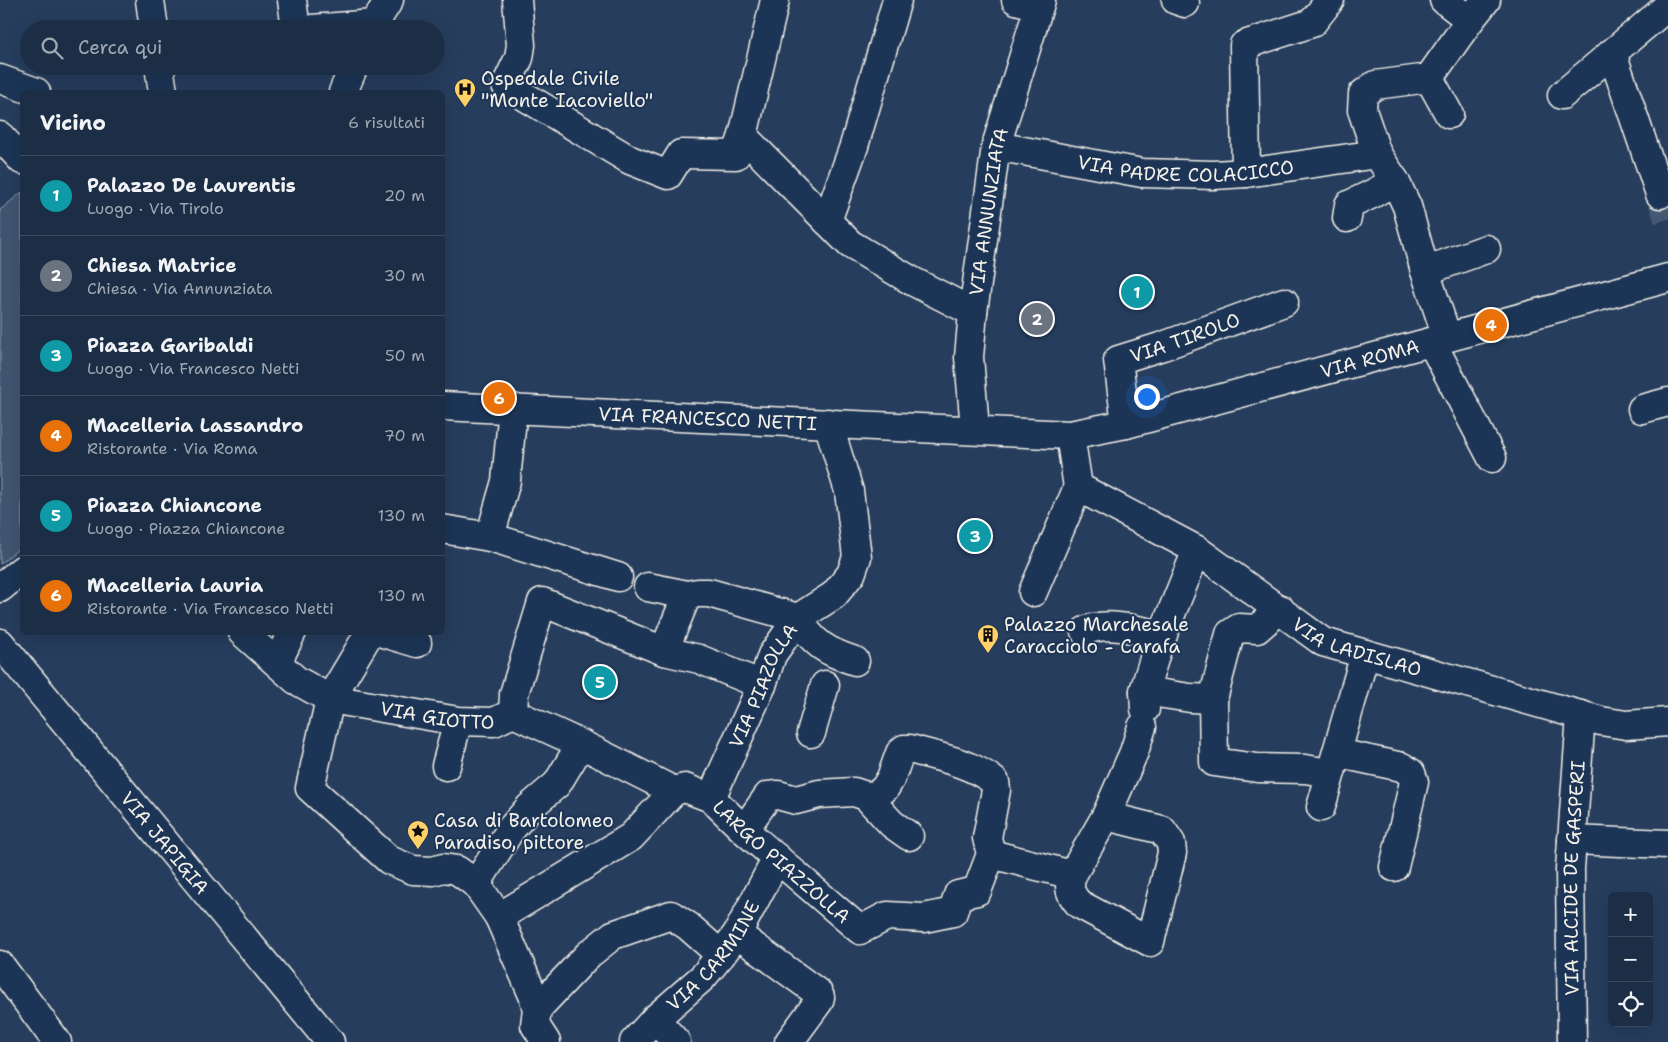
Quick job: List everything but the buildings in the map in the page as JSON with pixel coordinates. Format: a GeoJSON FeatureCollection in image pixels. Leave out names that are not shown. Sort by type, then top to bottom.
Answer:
{"type":"FeatureCollection","features":[{"type":"Feature","properties":{"kind":"street"},"geometry":{"type":"LineString","coordinates":[[150,0],[153,20]]}},
{"type":"Feature","properties":{"kind":"street"},"geometry":{"type":"LineString","coordinates":[[292,0],[295,20]]}},
{"type":"Feature","properties":{"kind":"street"},"geometry":{"type":"LineString","coordinates":[[376,20],[389,0]]}},
{"type":"Feature","properties":{"kind":"street"},"geometry":{"type":"LineString","coordinates":[[517,0],[521,45],[519,58],[506,85],[630,160],[668,175],[681,154],[739,146],[827,221],[850,244],[912,281],[973,312]]}},
{"type":"Feature","properties":{"kind":"street"},"geometry":{"type":"LineString","coordinates":[[739,146],[775,0]]}},
{"type":"Feature","properties":{"kind":"street"},"geometry":{"type":"LineString","coordinates":[[827,221],[854,146],[897,0]]}},
{"type":"Feature","properties":{"kind":"street"},"geometry":{"type":"LineString","coordinates":[[1246,173],[1244,45],[1312,23],[1330,0]]}},
{"type":"Feature","properties":{"kind":"street"},"geometry":{"type":"LineString","coordinates":[[1444,0],[1478,10],[1429,78],[1375,85],[1363,94],[1362,110],[1377,154],[1395,181],[1407,206],[1425,270],[1439,340],[1492,458]]}},
{"type":"Feature","properties":{"kind":"street","name":"VIA ANNUNZIATA"},"geometry":{"type":"LineString","coordinates":[[975,429],[969,357],[973,312],[996,146],[1032,2]]}},
{"type":"Feature","properties":{"kind":"street"},"geometry":{"type":"LineString","coordinates":[[1562,95],[1612,52],[1655,7]]}},
{"type":"Feature","properties":{"kind":"street"},"geometry":{"type":"LineString","coordinates":[[1612,52],[1660,194]]}},
{"type":"Feature","properties":{"kind":"street"},"geometry":{"type":"LineString","coordinates":[[160,75],[163,90]]}},
{"type":"Feature","properties":{"kind":"street"},"geometry":{"type":"LineString","coordinates":[[343,90],[350,75]]}},
{"type":"Feature","properties":{"kind":"street"},"geometry":{"type":"LineString","coordinates":[[1429,78],[1449,114]]}},
{"type":"Feature","properties":{"kind":"street"},"geometry":{"type":"LineString","coordinates":[[0,79],[30,90]]}},
{"type":"Feature","properties":{"kind":"street"},"geometry":{"type":"LineString","coordinates":[[0,136],[20,158]]}},
{"type":"Feature","properties":{"kind":"street","name":"VIA PADRE COLACICCO"},"geometry":{"type":"LineString","coordinates":[[996,146],[1142,173],[1214,175],[1246,173],[1377,154]]}},
{"type":"Feature","properties":{"kind":"street"},"geometry":{"type":"LineString","coordinates":[[1347,218],[1349,205],[1395,181]]}},
{"type":"Feature","properties":{"kind":"street"},"geometry":{"type":"LineString","coordinates":[[1425,270],[1486,249]]}},
{"type":"Feature","properties":{"kind":"street","name":"VIA ROMA"},"geometry":{"type":"LineString","coordinates":[[1070,435],[1126,424],[1668,278]]}},
{"type":"Feature","properties":{"kind":"street","name":"VIA TIROLO"},"geometry":{"type":"LineString","coordinates":[[1126,424],[1118,360],[1163,346],[1284,302]]}},
{"type":"Feature","properties":{"kind":"street","name":"VIA FRANCESCO NETTI"},"geometry":{"type":"LineString","coordinates":[[445,406],[975,429],[1070,435]]}},
{"type":"Feature","properties":{"kind":"street"},"geometry":{"type":"LineString","coordinates":[[490,536],[506,481],[513,408]]}},
{"type":"Feature","properties":{"kind":"street","name":"VIA PIAZOLLA"},"geometry":{"type":"LineString","coordinates":[[711,798],[762,685],[772,655],[798,618],[834,596],[852,574],[857,557],[849,491],[828,423]]}},
{"type":"Feature","properties":{"kind":"street"},"geometry":{"type":"LineString","coordinates":[[1033,592],[1078,487],[1070,435]]}},
{"type":"Feature","properties":{"kind":"street","name":"VIA LADISLAO"},"geometry":{"type":"LineString","coordinates":[[1078,487],[1197,550],[1323,642],[1601,721],[1626,725],[1668,722]]}},
{"type":"Feature","properties":{"kind":"street"},"geometry":{"type":"LineString","coordinates":[[445,529],[490,536],[618,577]]}},
{"type":"Feature","properties":{"kind":"street"},"geometry":{"type":"LineString","coordinates":[[1106,816],[1162,830],[1171,843],[1172,853],[1150,942],[1078,904],[1070,895],[1069,885],[1072,875],[1106,816],[1134,752],[1163,635],[1197,550]]}},
{"type":"Feature","properties":{"kind":"street"},"geometry":{"type":"LineString","coordinates":[[0,588],[20,572]]}},
{"type":"Feature","properties":{"kind":"street"},"geometry":{"type":"LineString","coordinates":[[648,587],[687,595],[709,593],[798,618],[807,634],[835,667],[810,733]]}},
{"type":"Feature","properties":{"kind":"street"},"geometry":{"type":"LineString","coordinates":[[664,651],[687,595]]}},
{"type":"Feature","properties":{"kind":"street"},"geometry":{"type":"LineString","coordinates":[[513,713],[514,694],[542,602],[664,651],[699,659],[762,685]]}},
{"type":"Feature","properties":{"kind":"street"},"geometry":{"type":"LineString","coordinates":[[1280,609],[1257,629],[1239,628],[1230,634],[1213,699],[1214,762],[1257,768],[1305,769],[1334,763],[1402,768],[1411,773],[1414,782],[1394,867]]}},
{"type":"Feature","properties":{"kind":"street"},"geometry":{"type":"LineString","coordinates":[[1085,631],[1094,626],[1107,626],[1163,635]]}},
{"type":"Feature","properties":{"kind":"street","name":"VIA GIOTTO"},"geometry":{"type":"LineString","coordinates":[[245,635],[296,680],[330,699],[458,721],[494,722],[513,713],[581,744],[674,791]]}},
{"type":"Feature","properties":{"kind":"street"},"geometry":{"type":"LineString","coordinates":[[277,663],[291,635]]}},
{"type":"Feature","properties":{"kind":"street"},"geometry":{"type":"LineString","coordinates":[[368,635],[330,699],[310,788],[389,860],[413,870],[433,871],[443,868],[457,870],[476,884],[499,917],[533,995],[537,1009],[535,1025],[546,1042]]}},
{"type":"Feature","properties":{"kind":"street"},"geometry":{"type":"LineString","coordinates":[[389,635],[417,644]]}},
{"type":"Feature","properties":{"kind":"street","name":"VIA JAPIGIA"},"geometry":{"type":"LineString","coordinates":[[0,643],[330,1042]]}},
{"type":"Feature","properties":{"kind":"street"},"geometry":{"type":"LineString","coordinates":[[1321,807],[1365,654]]}},
{"type":"Feature","properties":{"kind":"street"},"geometry":{"type":"LineString","coordinates":[[1144,709],[1190,698],[1213,699]]}},
{"type":"Feature","properties":{"kind":"street","name":"VIA ALCIDE DE GASPERI"},"geometry":{"type":"LineString","coordinates":[[1572,1042],[1570,869],[1581,715]]}},
{"type":"Feature","properties":{"kind":"street"},"geometry":{"type":"LineString","coordinates":[[446,766],[458,721]]}},
{"type":"Feature","properties":{"kind":"street"},"geometry":{"type":"LineString","coordinates":[[476,884],[511,829],[530,807],[557,784],[581,744]]}},
{"type":"Feature","properties":{"kind":"street"},"geometry":{"type":"LineString","coordinates":[[744,830],[768,796],[778,794],[796,800],[819,794],[854,792],[866,796],[877,795],[885,788],[891,778],[900,753],[904,749],[910,749],[963,765],[988,776],[995,782],[996,790],[988,838],[991,854],[1072,875]]}},
{"type":"Feature","properties":{"kind":"street","name":"LARGO PIAZZOLLA"},"geometry":{"type":"LineString","coordinates":[[674,791],[685,788],[711,798],[744,830],[860,930],[887,916],[924,918],[953,912],[958,895],[977,891],[991,854]]}},
{"type":"Feature","properties":{"kind":"street"},"geometry":{"type":"LineString","coordinates":[[499,917],[631,837],[674,791]]}},
{"type":"Feature","properties":{"kind":"street"},"geometry":{"type":"LineString","coordinates":[[866,796],[892,824],[909,836]]}},
{"type":"Feature","properties":{"kind":"street"},"geometry":{"type":"LineString","coordinates":[[1572,840],[1668,844]]}},
{"type":"Feature","properties":{"kind":"street","name":"VIA CARMINE"},"geometry":{"type":"LineString","coordinates":[[634,1042],[654,1019],[703,977],[721,955],[737,934],[777,858]]}},
{"type":"Feature","properties":{"kind":"street"},"geometry":{"type":"LineString","coordinates":[[537,1009],[588,955],[613,935],[671,915],[688,926],[721,955]]}},
{"type":"Feature","properties":{"kind":"street"},"geometry":{"type":"LineString","coordinates":[[737,934],[786,968],[818,993],[820,997],[789,1042]]}},
{"type":"Feature","properties":{"kind":"street"},"geometry":{"type":"LineString","coordinates":[[0,965],[58,1042]]}},
{"type":"Feature","properties":{"kind":"street"},"geometry":{"type":"LineString","coordinates":[[654,1019],[676,1042]]}},
{"type":"Feature","properties":{"kind":"shaded area"},"geometry":{"type":"Polygon","coordinates":[[[20,194],[20,548],[0,564],[0,210],[20,194]]]}},
{"type":"Feature","properties":{"kind":"tunnel"},"geometry":{"type":"LineString","coordinates":[[1660,194],[1668,219]]}},
{"type":"Feature","properties":{"kind":"place","name":"Ospedale Civile \"Monte Iacoviello\""},"geometry":{"type":"Point","coordinates":[465,108]}},
{"type":"Feature","properties":{"kind":"place","name":"Palazzo De Laurentis"},"geometry":{"type":"Point","coordinates":[1137,292]}},
{"type":"Feature","properties":{"kind":"place","name":"Chiesa Matrice"},"geometry":{"type":"Point","coordinates":[1037,319]}},
{"type":"Feature","properties":{"kind":"place","name":"Macelleria Lassandro"},"geometry":{"type":"Point","coordinates":[1491,325]}},
{"type":"Feature","properties":{"kind":"place","name":"Macelleria Lauria"},"geometry":{"type":"Point","coordinates":[499,398]}},
{"type":"Feature","properties":{"kind":"place","name":"Piazza Garibaldi"},"geometry":{"type":"Point","coordinates":[975,536]}},
{"type":"Feature","properties":{"kind":"place","name":"Palazzo Marchesale Caracciolo - Carafa"},"geometry":{"type":"Point","coordinates":[988,654]}},
{"type":"Feature","properties":{"kind":"place","name":"Piazza Chiancone"},"geometry":{"type":"Point","coordinates":[600,682]}},
{"type":"Feature","properties":{"kind":"place","name":"Casa di Bartolomeo Paradiso, pittore"},"geometry":{"type":"Point","coordinates":[418,850]}}]}
